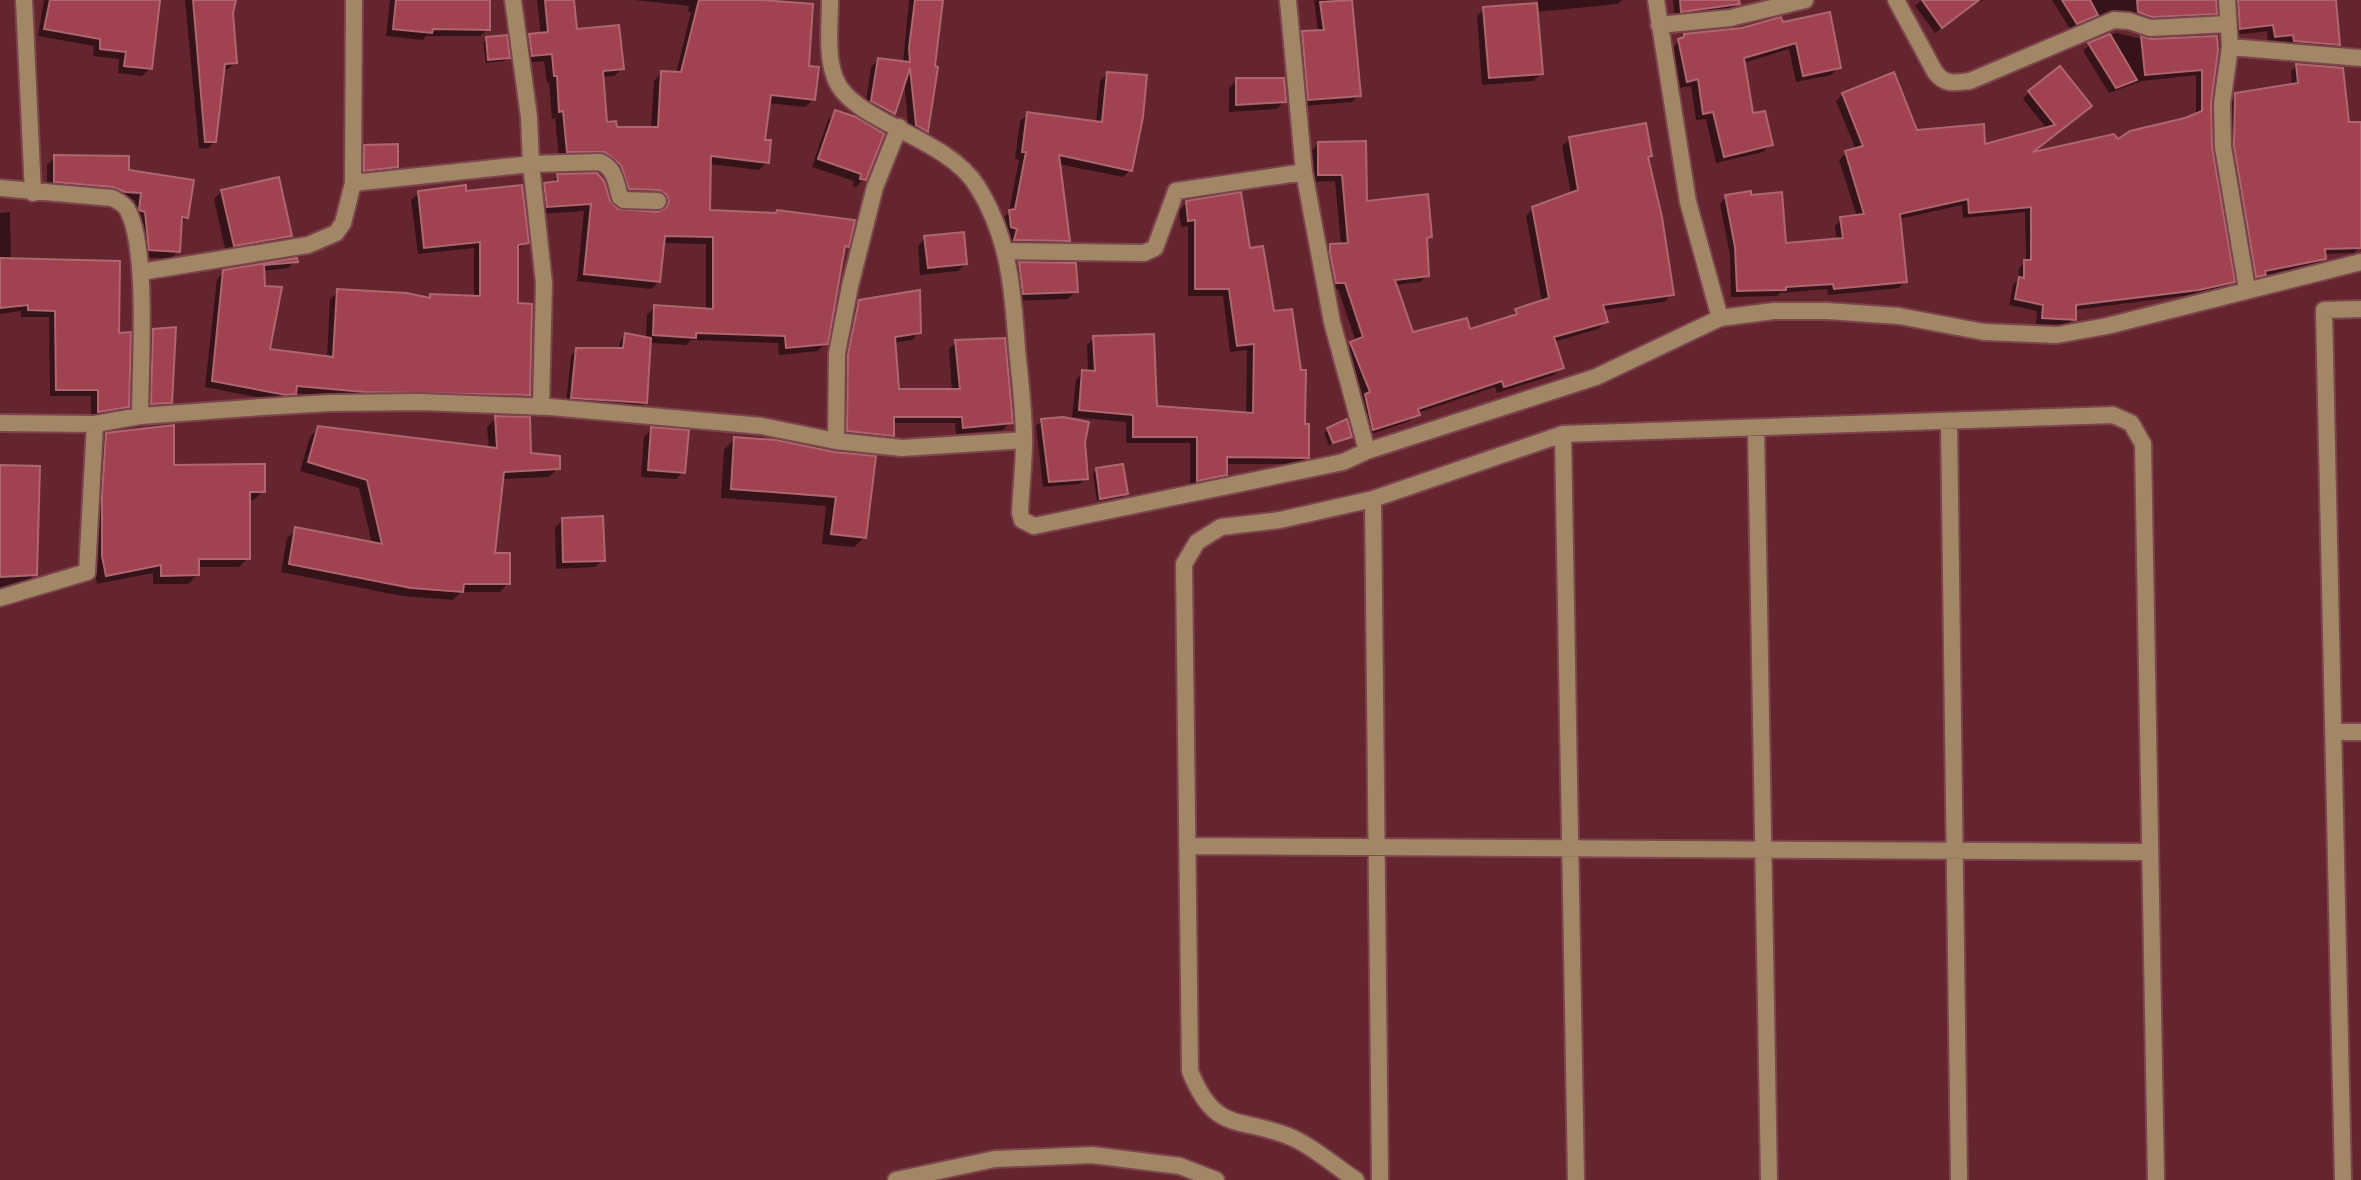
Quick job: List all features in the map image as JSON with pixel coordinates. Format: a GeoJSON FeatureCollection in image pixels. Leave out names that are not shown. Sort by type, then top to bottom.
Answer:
{"type":"FeatureCollection","features":[{"type":"Feature","properties":{"kind":"street"},"geometry":{"type":"LineString","coordinates":[[24,0],[33,193]]}},
{"type":"Feature","properties":{"kind":"street"},"geometry":{"type":"LineString","coordinates":[[141,272],[284,250],[322,241],[336,233],[343,223],[353,183],[354,0]]}},
{"type":"Feature","properties":{"kind":"street"},"geometry":{"type":"LineString","coordinates":[[513,0],[529,117],[544,283],[541,406]]}},
{"type":"Feature","properties":{"kind":"street"},"geometry":{"type":"LineString","coordinates":[[830,0],[829,56],[836,81],[846,98],[954,159],[976,183],[1007,251],[1014,300],[1024,440],[1020,513],[1022,520],[1034,526],[1343,462],[1367,451],[1596,377],[1720,318],[1774,311],[1827,311],[1899,316],[1984,332],[2057,335],[2107,326],[2361,262]]}},
{"type":"Feature","properties":{"kind":"street"},"geometry":{"type":"LineString","coordinates":[[1288,0],[1304,172],[1332,322],[1367,451]]}},
{"type":"Feature","properties":{"kind":"street"},"geometry":{"type":"LineString","coordinates":[[1656,0],[1688,202],[1720,318]]}},
{"type":"Feature","properties":{"kind":"street"},"geometry":{"type":"LineString","coordinates":[[1659,25],[1730,18],[1805,0]]}},
{"type":"Feature","properties":{"kind":"street"},"geometry":{"type":"LineString","coordinates":[[1896,0],[1935,72],[1948,83],[1970,81],[2114,20],[2150,28],[2228,24]]}},
{"type":"Feature","properties":{"kind":"street"},"geometry":{"type":"LineString","coordinates":[[2227,0],[2230,47],[2222,103],[2223,147],[2247,289]]}},
{"type":"Feature","properties":{"kind":"street"},"geometry":{"type":"LineString","coordinates":[[2230,47],[2361,58]]}},
{"type":"Feature","properties":{"kind":"street"},"geometry":{"type":"LineString","coordinates":[[836,441],[837,353],[850,286],[867,211],[899,127]]}},
{"type":"Feature","properties":{"kind":"street"},"geometry":{"type":"LineString","coordinates":[[353,183],[531,164],[600,162],[608,166],[615,176],[620,197],[624,200],[658,201]]}},
{"type":"Feature","properties":{"kind":"street"},"geometry":{"type":"LineString","coordinates":[[1007,251],[1144,253],[1155,248],[1176,191],[1304,172]]}},
{"type":"Feature","properties":{"kind":"street"},"geometry":{"type":"LineString","coordinates":[[0,188],[112,198],[125,205],[133,222],[141,272],[140,416]]}},
{"type":"Feature","properties":{"kind":"street"},"geometry":{"type":"LineString","coordinates":[[2343,1180],[2324,310],[2361,309]]}},
{"type":"Feature","properties":{"kind":"street"},"geometry":{"type":"LineString","coordinates":[[0,423],[95,424],[140,416],[329,403],[421,402],[541,406],[762,426],[836,441],[902,448],[1024,440]]}},
{"type":"Feature","properties":{"kind":"street"},"geometry":{"type":"LineString","coordinates":[[1356,1180],[1294,1139],[1220,1117],[1200,1098],[1190,1071],[1184,564],[1197,542],[1221,527],[1280,520],[1373,499],[1563,434],[2113,415],[2131,423],[2143,444],[2156,1180]]}},
{"type":"Feature","properties":{"kind":"street"},"geometry":{"type":"LineString","coordinates":[[1949,421],[1959,1180]]}},
{"type":"Feature","properties":{"kind":"street"},"geometry":{"type":"LineString","coordinates":[[0,598],[87,572],[95,424]]}},
{"type":"Feature","properties":{"kind":"street"},"geometry":{"type":"LineString","coordinates":[[1756,428],[1769,1180]]}},
{"type":"Feature","properties":{"kind":"street"},"geometry":{"type":"LineString","coordinates":[[1563,434],[1576,1180]]}},
{"type":"Feature","properties":{"kind":"street"},"geometry":{"type":"LineString","coordinates":[[1373,499],[1380,1180]]}},
{"type":"Feature","properties":{"kind":"street"},"geometry":{"type":"LineString","coordinates":[[2333,732],[2361,732]]}},
{"type":"Feature","properties":{"kind":"street"},"geometry":{"type":"LineString","coordinates":[[1187,846],[2150,852]]}},
{"type":"Feature","properties":{"kind":"street"},"geometry":{"type":"LineString","coordinates":[[896,1180],[995,1159],[1092,1155],[1180,1166],[1216,1180]]}},
{"type":"Feature","properties":{"kind":"building"},"geometry":{"type":"Polygon","coordinates":[[[50,0],[160,0],[152,69],[124,66],[126,52],[100,49],[100,39],[44,29],[50,0]]]}},
{"type":"Feature","properties":{"kind":"building"},"geometry":{"type":"Polygon","coordinates":[[[193,0],[236,0],[233,13],[237,63],[225,64],[216,142],[205,142],[193,0]]]}},
{"type":"Feature","properties":{"kind":"building"},"geometry":{"type":"Polygon","coordinates":[[[396,0],[490,0],[490,30],[433,29],[432,33],[393,29],[396,0]]]}},
{"type":"Feature","properties":{"kind":"building"},"geometry":{"type":"Polygon","coordinates":[[[545,0],[574,0],[577,29],[619,25],[624,69],[603,71],[607,122],[616,121],[617,127],[658,127],[661,71],[681,72],[699,0],[813,4],[809,66],[819,67],[815,100],[771,95],[765,140],[771,140],[769,163],[711,156],[710,210],[776,213],[777,210],[855,220],[849,247],[845,246],[828,344],[786,348],[785,336],[696,333],[696,338],[653,335],[654,305],[713,309],[713,237],[665,236],[660,282],[584,274],[591,204],[547,207],[544,183],[558,181],[557,174],[597,173],[604,181],[610,201],[618,209],[658,212],[667,207],[669,201],[667,195],[659,190],[629,189],[621,165],[605,152],[567,152],[552,54],[532,56],[529,34],[548,32],[545,0]]]}},
{"type":"Feature","properties":{"kind":"building"},"geometry":{"type":"Polygon","coordinates":[[[915,0],[943,0],[935,66],[938,67],[928,132],[916,125],[910,68],[895,114],[871,101],[878,58],[910,62],[915,0]]]}},
{"type":"Feature","properties":{"kind":"building"},"geometry":{"type":"Polygon","coordinates":[[[1352,0],[1361,96],[1308,100],[1302,31],[1324,30],[1320,2],[1352,0]]]}},
{"type":"Feature","properties":{"kind":"building"},"geometry":{"type":"Polygon","coordinates":[[[1680,0],[1739,0],[1740,4],[1681,12],[1680,0]]]}},
{"type":"Feature","properties":{"kind":"building"},"geometry":{"type":"Polygon","coordinates":[[[1922,0],[1979,0],[1942,28],[1922,0]]]}},
{"type":"Feature","properties":{"kind":"building"},"geometry":{"type":"Polygon","coordinates":[[[2062,0],[2090,0],[2098,15],[2077,24],[2062,0]]]}},
{"type":"Feature","properties":{"kind":"building"},"geometry":{"type":"Polygon","coordinates":[[[2137,0],[2216,0],[2217,14],[2152,17],[2138,12],[2137,0]]]}},
{"type":"Feature","properties":{"kind":"building"},"geometry":{"type":"Polygon","coordinates":[[[2238,0],[2336,0],[2340,45],[2294,41],[2293,35],[2275,37],[2273,25],[2240,29],[2238,0]]]}},
{"type":"Feature","properties":{"kind":"building"},"geometry":{"type":"Polygon","coordinates":[[[1537,3],[1543,74],[1489,78],[1483,7],[1537,3]]]}},
{"type":"Feature","properties":{"kind":"building"},"geometry":{"type":"Polygon","coordinates":[[[1830,12],[1841,68],[1803,76],[1796,43],[1744,58],[1753,113],[1765,111],[1773,145],[1724,157],[1713,112],[1703,114],[1698,79],[1687,82],[1678,39],[1684,34],[1742,28],[1781,17],[1783,22],[1830,12]]]}},
{"type":"Feature","properties":{"kind":"building"},"geometry":{"type":"Polygon","coordinates":[[[2110,34],[2137,80],[2116,88],[2088,43],[2110,34]]]}},
{"type":"Feature","properties":{"kind":"building"},"geometry":{"type":"Polygon","coordinates":[[[507,35],[510,58],[488,60],[486,37],[507,35]]]}},
{"type":"Feature","properties":{"kind":"building"},"geometry":{"type":"Polygon","coordinates":[[[2141,36],[2151,39],[2217,36],[2211,103],[2212,147],[2235,282],[2199,290],[2076,305],[2076,320],[2042,318],[2043,305],[2015,299],[2019,277],[2024,278],[2024,260],[2031,260],[2031,207],[1969,213],[1968,199],[1900,214],[1907,282],[1834,289],[1833,284],[1786,287],[1786,290],[1737,291],[1735,247],[1725,195],[1751,191],[1751,195],[1782,192],[1786,243],[1843,238],[1840,217],[1864,214],[1845,151],[1863,146],[1842,93],[1894,72],[1917,130],[1984,124],[1985,144],[2055,125],[2028,91],[2060,66],[2092,106],[2033,152],[2114,134],[2118,139],[2130,131],[2202,111],[2202,70],[2145,75],[2141,36]]]}},
{"type":"Feature","properties":{"kind":"building"},"geometry":{"type":"Polygon","coordinates":[[[2296,64],[2343,68],[2349,122],[2361,122],[2361,248],[2325,249],[2326,259],[2265,271],[2266,275],[2256,277],[2234,146],[2235,93],[2298,83],[2296,64]]]}},
{"type":"Feature","properties":{"kind":"building"},"geometry":{"type":"Polygon","coordinates":[[[1107,72],[1147,75],[1143,117],[1132,171],[1059,155],[1070,241],[1014,240],[1017,229],[1011,227],[1009,210],[1015,209],[1026,152],[1022,152],[1027,112],[1102,122],[1107,72]]]}},
{"type":"Feature","properties":{"kind":"building"},"geometry":{"type":"Polygon","coordinates":[[[1236,78],[1284,78],[1286,102],[1236,105],[1236,78]]]}},
{"type":"Feature","properties":{"kind":"building"},"geometry":{"type":"Polygon","coordinates":[[[835,110],[856,117],[884,134],[866,180],[860,179],[861,174],[818,159],[835,110]]]}},
{"type":"Feature","properties":{"kind":"building"},"geometry":{"type":"Polygon","coordinates":[[[1646,123],[1652,156],[1648,157],[1662,217],[1674,295],[1603,305],[1608,322],[1554,337],[1564,368],[1504,387],[1502,381],[1418,409],[1420,415],[1373,430],[1365,394],[1370,392],[1350,342],[1363,337],[1345,283],[1336,283],[1330,253],[1330,244],[1348,243],[1342,175],[1318,175],[1318,142],[1366,141],[1367,201],[1428,194],[1432,237],[1427,238],[1429,276],[1395,280],[1413,332],[1467,318],[1470,329],[1517,314],[1515,309],[1549,298],[1532,207],[1578,190],[1569,137],[1646,123]]]}},
{"type":"Feature","properties":{"kind":"building"},"geometry":{"type":"Polygon","coordinates":[[[398,144],[398,167],[364,171],[364,145],[398,144]]]}},
{"type":"Feature","properties":{"kind":"building"},"geometry":{"type":"Polygon","coordinates":[[[54,155],[129,156],[129,170],[194,180],[188,218],[182,217],[180,252],[149,250],[145,212],[139,210],[141,193],[113,187],[54,182],[54,155]]]}},
{"type":"Feature","properties":{"kind":"building"},"geometry":{"type":"Polygon","coordinates":[[[279,177],[292,236],[234,246],[221,190],[279,177]]]}},
{"type":"Feature","properties":{"kind":"building"},"geometry":{"type":"Polygon","coordinates":[[[466,185],[466,191],[522,185],[529,243],[518,245],[518,303],[532,304],[530,395],[365,392],[297,386],[296,394],[286,395],[212,381],[223,270],[297,258],[298,262],[264,265],[265,286],[282,287],[270,349],[333,357],[337,289],[407,293],[430,298],[430,294],[480,296],[480,242],[424,248],[418,191],[466,185]]]}},
{"type":"Feature","properties":{"kind":"building"},"geometry":{"type":"Polygon","coordinates":[[[1241,192],[1250,248],[1263,246],[1274,311],[1292,309],[1301,370],[1306,370],[1305,424],[1309,424],[1309,458],[1227,457],[1227,475],[1197,481],[1197,437],[1133,437],[1133,415],[1079,410],[1082,370],[1095,371],[1093,336],[1154,334],[1157,406],[1253,413],[1254,344],[1237,346],[1229,289],[1195,289],[1195,220],[1188,221],[1186,201],[1241,192]]]}},
{"type":"Feature","properties":{"kind":"building"},"geometry":{"type":"Polygon","coordinates":[[[964,232],[967,264],[928,268],[924,236],[964,232]]]}},
{"type":"Feature","properties":{"kind":"building"},"geometry":{"type":"Polygon","coordinates":[[[0,258],[120,261],[119,333],[131,332],[129,407],[98,412],[98,390],[56,390],[55,311],[28,310],[28,305],[0,308],[0,258]]]}},
{"type":"Feature","properties":{"kind":"building"},"geometry":{"type":"Polygon","coordinates":[[[1019,262],[1076,263],[1078,292],[1023,294],[1019,262]]]}},
{"type":"Feature","properties":{"kind":"building"},"geometry":{"type":"Polygon","coordinates":[[[920,290],[921,333],[895,337],[899,389],[960,389],[955,340],[1005,338],[1013,423],[963,428],[962,417],[894,417],[894,436],[847,431],[848,354],[859,300],[920,290]]]}},
{"type":"Feature","properties":{"kind":"building"},"geometry":{"type":"Polygon","coordinates":[[[176,327],[172,403],[151,404],[153,329],[176,327]]]}},
{"type":"Feature","properties":{"kind":"building"},"geometry":{"type":"Polygon","coordinates":[[[625,333],[651,338],[647,403],[571,398],[576,348],[623,348],[625,333]]]}},
{"type":"Feature","properties":{"kind":"building"},"geometry":{"type":"Polygon","coordinates":[[[495,416],[530,417],[531,453],[560,456],[560,469],[504,472],[495,553],[510,553],[510,584],[464,584],[463,592],[411,588],[289,564],[295,527],[382,544],[367,480],[308,462],[318,426],[497,448],[495,416]]]}},
{"type":"Feature","properties":{"kind":"building"},"geometry":{"type":"Polygon","coordinates":[[[1063,417],[1089,422],[1085,442],[1088,479],[1049,482],[1041,419],[1063,417]]]}},
{"type":"Feature","properties":{"kind":"building"},"geometry":{"type":"Polygon","coordinates":[[[1347,419],[1352,437],[1333,443],[1327,428],[1347,419]]]}},
{"type":"Feature","properties":{"kind":"building"},"geometry":{"type":"Polygon","coordinates":[[[174,425],[174,465],[265,464],[265,492],[250,492],[250,559],[199,559],[199,575],[161,576],[161,565],[106,576],[102,556],[102,495],[106,433],[174,425]]]}},
{"type":"Feature","properties":{"kind":"building"},"geometry":{"type":"Polygon","coordinates":[[[651,427],[689,430],[685,473],[648,470],[651,427]]]}},
{"type":"Feature","properties":{"kind":"building"},"geometry":{"type":"Polygon","coordinates":[[[734,437],[776,440],[834,452],[876,456],[866,538],[831,534],[836,497],[731,489],[734,437]]]}},
{"type":"Feature","properties":{"kind":"building"},"geometry":{"type":"Polygon","coordinates":[[[1123,464],[1128,494],[1100,499],[1096,468],[1123,464]]]}},
{"type":"Feature","properties":{"kind":"building"},"geometry":{"type":"Polygon","coordinates":[[[0,465],[40,466],[37,575],[0,577],[0,465]]]}},
{"type":"Feature","properties":{"kind":"building"},"geometry":{"type":"Polygon","coordinates":[[[603,516],[605,561],[563,562],[562,518],[603,516]]]}}]}
